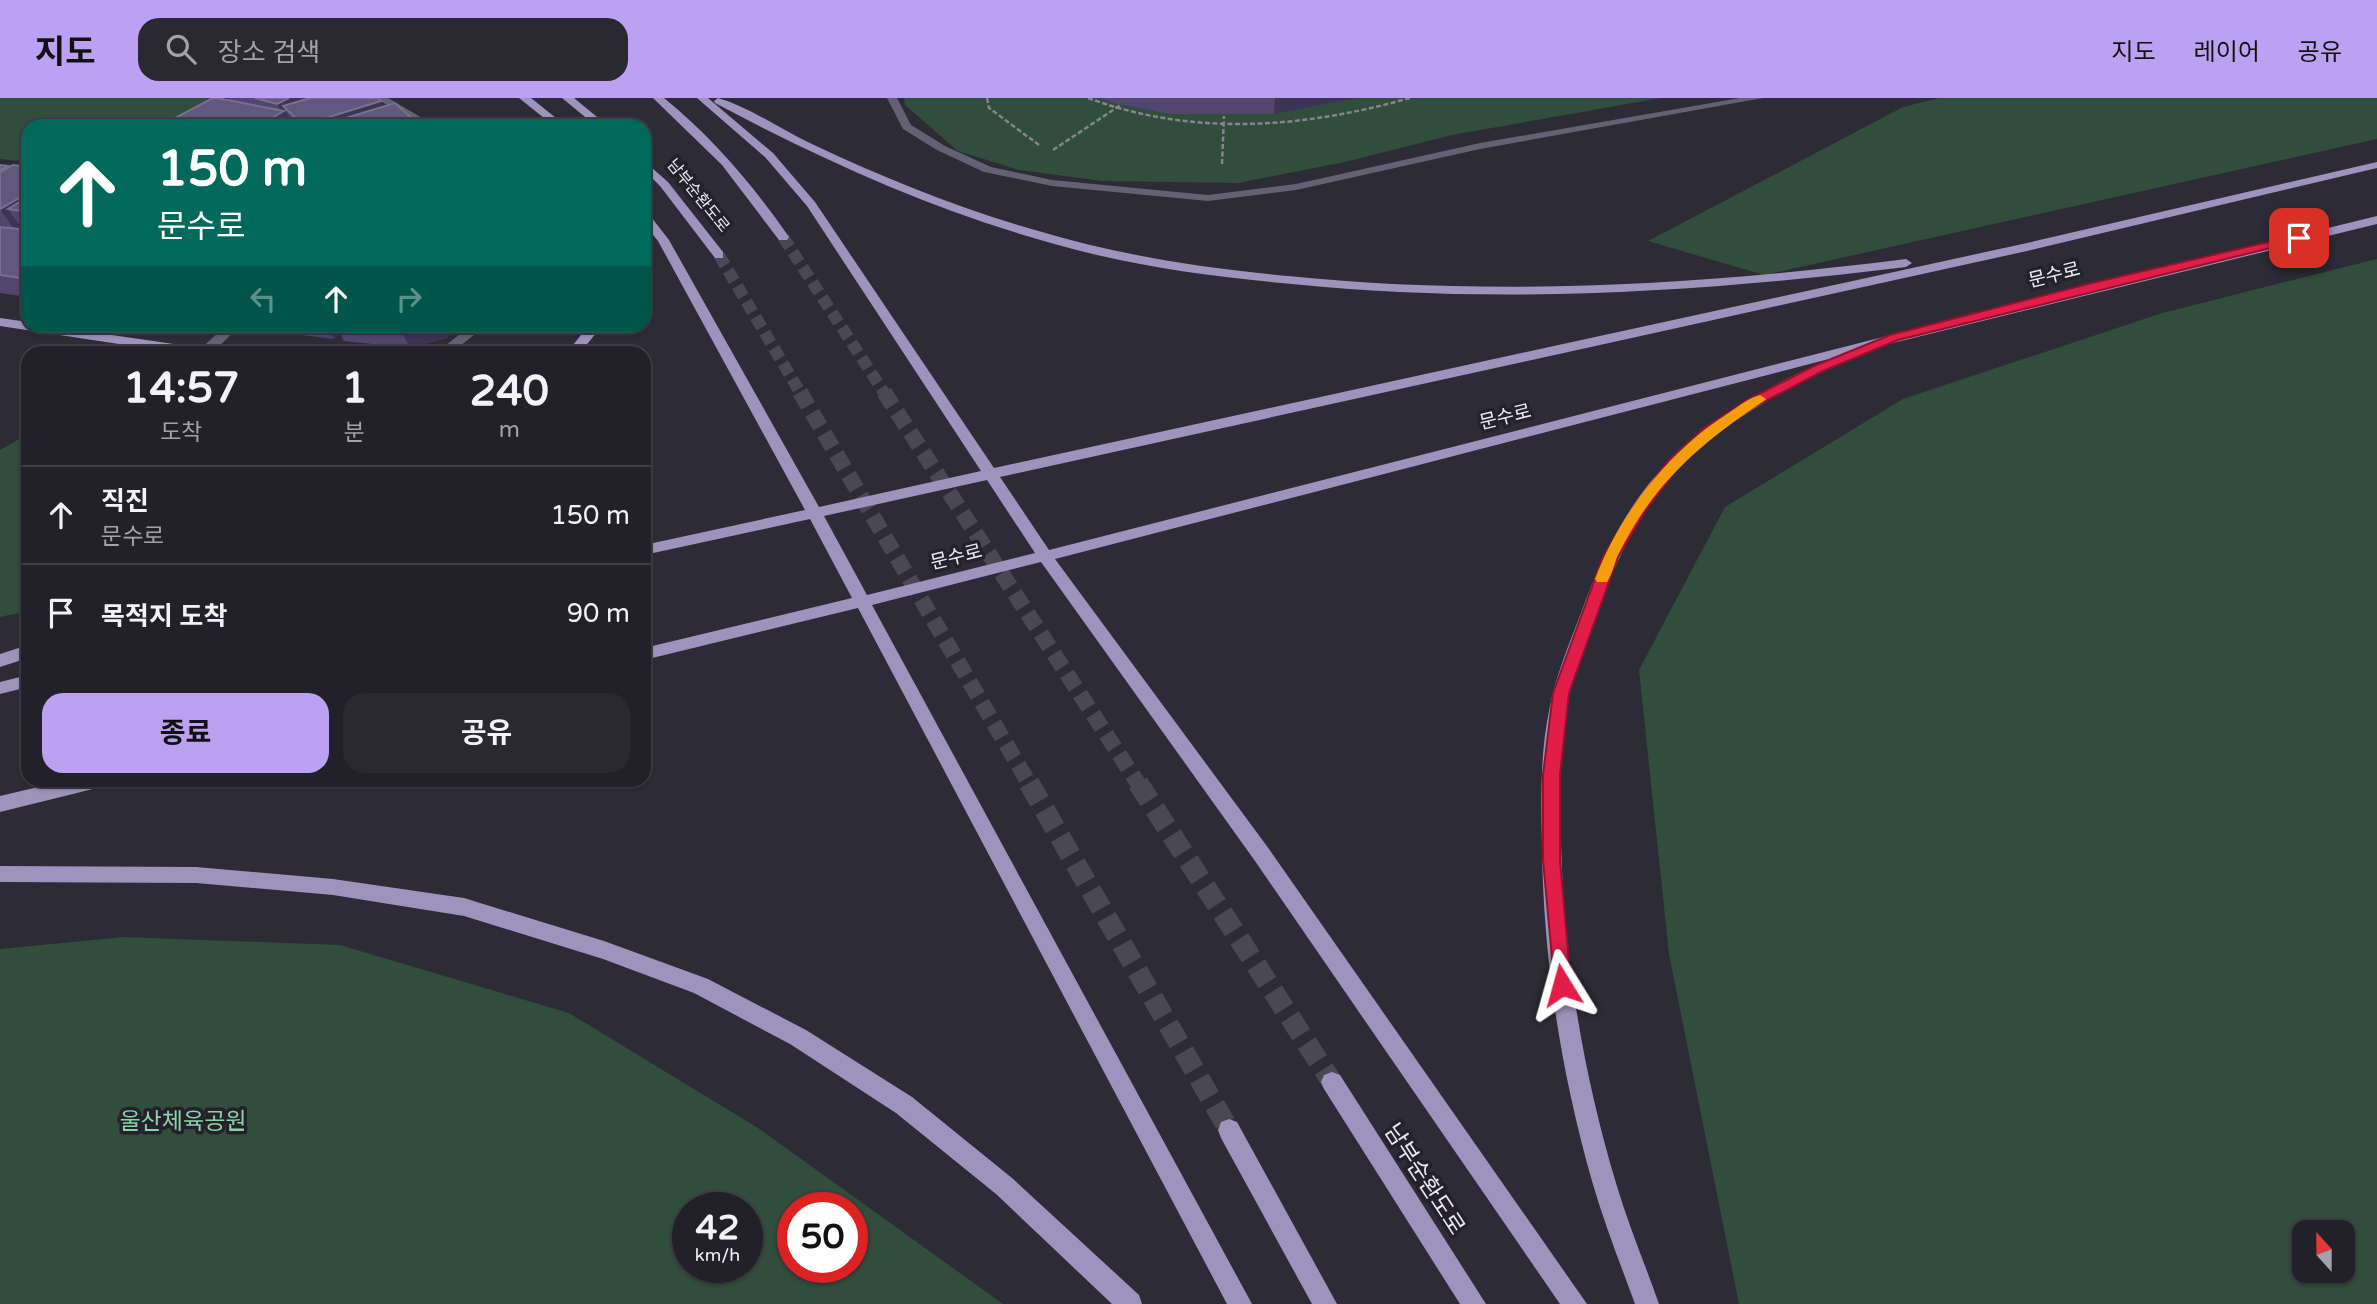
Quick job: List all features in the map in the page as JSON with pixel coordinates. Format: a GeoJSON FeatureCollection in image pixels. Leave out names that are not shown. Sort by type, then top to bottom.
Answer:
{"type":"FeatureCollection","features":[{"type":"Feature","properties":{"kind":"main road"},"geometry":{"type":"LineString","coordinates":[[524,98],[552,119]]}},
{"type":"Feature","properties":{"kind":"main road"},"geometry":{"type":"LineString","coordinates":[[567,98],[594,119]]}},
{"type":"Feature","properties":{"kind":"main road"},"geometry":{"type":"LineString","coordinates":[[658,98],[689,123],[733,167],[783,237]]}},
{"type":"Feature","properties":{"kind":"main road"},"geometry":{"type":"LineString","coordinates":[[702,98],[769,155],[811,204],[988,475],[1270,866],[1575,1304]]}},
{"type":"Feature","properties":{"kind":"main road"},"geometry":{"type":"LineString","coordinates":[[713,98],[857,168],[921,195],[1019,229],[1078,247],[1161,263],[1307,283],[1464,293],[1580,292],[1729,284],[2028,247]]}},
{"type":"Feature","properties":{"kind":"main road","name":"문수로"},"geometry":{"type":"LineString","coordinates":[[651,548],[2028,247],[2377,165]]}},
{"type":"Feature","properties":{"kind":"main road","name":"남부순환도로"},"geometry":{"type":"LineString","coordinates":[[651,171],[719,255]]}},
{"type":"Feature","properties":{"kind":"main road","name":"문수로"},"geometry":{"type":"LineString","coordinates":[[651,652],[1045,556],[2092,286],[2377,220]]}},
{"type":"Feature","properties":{"kind":"main road"},"geometry":{"type":"LineString","coordinates":[[651,225],[663,240],[815,512],[1240,1304]]}},
{"type":"Feature","properties":{"kind":"main road"},"geometry":{"type":"LineString","coordinates":[[0,322],[21,325]]}},
{"type":"Feature","properties":{"kind":"main road"},"geometry":{"type":"LineString","coordinates":[[75,333],[163,346]]}},
{"type":"Feature","properties":{"kind":"main road"},"geometry":{"type":"LineString","coordinates":[[1647,1304],[1604,1184],[1574,1067],[1557,957],[1551,860],[1551,775],[1561,693],[1610,557],[1640,508],[1674,463],[1708,432],[1752,403],[1818,369],[1894,338]]}},
{"type":"Feature","properties":{"kind":"main road"},"geometry":{"type":"LineString","coordinates":[[0,661],[21,654]]}},
{"type":"Feature","properties":{"kind":"main road"},"geometry":{"type":"LineString","coordinates":[[0,688],[21,683]]}},
{"type":"Feature","properties":{"kind":"main road"},"geometry":{"type":"LineString","coordinates":[[0,804],[72,787]]}},
{"type":"Feature","properties":{"kind":"main road"},"geometry":{"type":"LineString","coordinates":[[0,874],[196,875],[332,887],[464,908],[604,950],[701,986],[798,1037],[904,1105],[1004,1186],[1130,1304]]}},
{"type":"Feature","properties":{"kind":"main road","name":"남부순환도로"},"geometry":{"type":"LineString","coordinates":[[1332,1082],[1474,1304]]}},
{"type":"Feature","properties":{"kind":"main road"},"geometry":{"type":"LineString","coordinates":[[1229,1130],[1325,1304]]}},
{"type":"Feature","properties":{"kind":"street"},"geometry":{"type":"LineString","coordinates":[[380,98],[418,119]]}},
{"type":"Feature","properties":{"kind":"street"},"geometry":{"type":"LineString","coordinates":[[892,98],[907,127],[940,148],[988,170],[1052,183],[1208,198],[1296,187],[1480,146],[1758,98]]}},
{"type":"Feature","properties":{"kind":"street"},"geometry":{"type":"LineString","coordinates":[[452,346],[469,333]]}},
{"type":"Feature","properties":{"kind":"path"},"geometry":{"type":"LineString","coordinates":[[987,98],[989,108],[1032,142],[1064,154]]}},
{"type":"Feature","properties":{"kind":"path"},"geometry":{"type":"LineString","coordinates":[[1088,98],[1113,110],[1223,126],[1359,112],[1410,98]]}},
{"type":"Feature","properties":{"kind":"path"},"geometry":{"type":"LineString","coordinates":[[1052,150],[1122,104]]}},
{"type":"Feature","properties":{"kind":"path"},"geometry":{"type":"LineString","coordinates":[[1222,170],[1224,116]]}},
{"type":"Feature","properties":{"kind":"green space"},"geometry":{"type":"Polygon","coordinates":[[[0,98],[221,98],[175,119],[21,119],[21,161],[0,159],[0,98]]]}},
{"type":"Feature","properties":{"kind":"green space"},"geometry":{"type":"Polygon","coordinates":[[[904,98],[1661,98],[1452,135],[1345,162],[1238,183],[1102,181],[1019,170],[958,151],[905,105],[904,98]]]}},
{"type":"Feature","properties":{"kind":"green space"},"geometry":{"type":"Polygon","coordinates":[[[1939,98],[2377,98],[2377,139],[1764,275],[1648,241],[1903,107],[1939,98]]]}},
{"type":"Feature","properties":{"kind":"green space"},"geometry":{"type":"Polygon","coordinates":[[[2377,259],[2377,1304],[1739,1304],[1669,954],[1639,670],[1725,507],[1903,399],[2162,313],[2377,259]]]}},
{"type":"Feature","properties":{"kind":"green space"},"geometry":{"type":"Polygon","coordinates":[[[21,438],[21,612],[0,617],[0,450],[21,438]]]}},
{"type":"Feature","properties":{"kind":"green space","name":"울산체육공원"},"geometry":{"type":"Polygon","coordinates":[[[124,937],[340,945],[569,1013],[758,1128],[847,1192],[777,1192],[777,1283],[868,1283],[868,1207],[1003,1304],[0,1304],[0,949],[124,937]]]}},
{"type":"Feature","properties":{"kind":"building"},"geometry":{"type":"Polygon","coordinates":[[[213,98],[284,111],[270,119],[173,119],[213,98]]]}},
{"type":"Feature","properties":{"kind":"building"},"geometry":{"type":"Polygon","coordinates":[[[255,98],[289,98],[277,104],[255,98]]]}},
{"type":"Feature","properties":{"kind":"building"},"geometry":{"type":"Polygon","coordinates":[[[310,98],[378,98],[381,101],[322,119],[297,119],[283,106],[310,98]]]}},
{"type":"Feature","properties":{"kind":"building"},"geometry":{"type":"Polygon","coordinates":[[[395,103],[413,119],[342,119],[395,103]]]}},
{"type":"Feature","properties":{"kind":"building"},"geometry":{"type":"Polygon","coordinates":[[[13,165],[21,166],[21,197],[0,209],[0,172],[13,165]]]}},
{"type":"Feature","properties":{"kind":"building"},"geometry":{"type":"Polygon","coordinates":[[[21,201],[21,211],[8,209],[21,201]]]}},
{"type":"Feature","properties":{"kind":"building"},"geometry":{"type":"Polygon","coordinates":[[[0,227],[21,229],[21,278],[0,275],[0,227]]]}},
{"type":"Feature","properties":{"kind":"tunnel"},"geometry":{"type":"LineString","coordinates":[[783,237],[885,394]]}},
{"type":"Feature","properties":{"kind":"tunnel"},"geometry":{"type":"LineString","coordinates":[[719,255],[801,394]]}},
{"type":"Feature","properties":{"kind":"tunnel"},"geometry":{"type":"LineString","coordinates":[[800,392],[1030,785]]}},
{"type":"Feature","properties":{"kind":"tunnel"},"geometry":{"type":"LineString","coordinates":[[884,392],[1139,785]]}},
{"type":"Feature","properties":{"kind":"tunnel"},"geometry":{"type":"LineString","coordinates":[[1029,783],[1229,1130]]}},
{"type":"Feature","properties":{"kind":"tunnel"},"geometry":{"type":"LineString","coordinates":[[1138,783],[1332,1082]]}},
{"type":"Feature","properties":{"kind":"slow traffic"},"geometry":{"type":"LineString","coordinates":[[1602,579],[1610,557],[1640,508],[1674,463],[1708,432],[1760,399]]}},
{"type":"Feature","properties":{"kind":"route"},"geometry":{"type":"LineString","coordinates":[[1562,985],[1557,957],[1551,860],[1551,775],[1561,693],[1610,557],[1640,508],[1674,463],[1708,432],[1752,403],[1841,358],[1894,338],[2092,286],[2299,238]]}}]}
